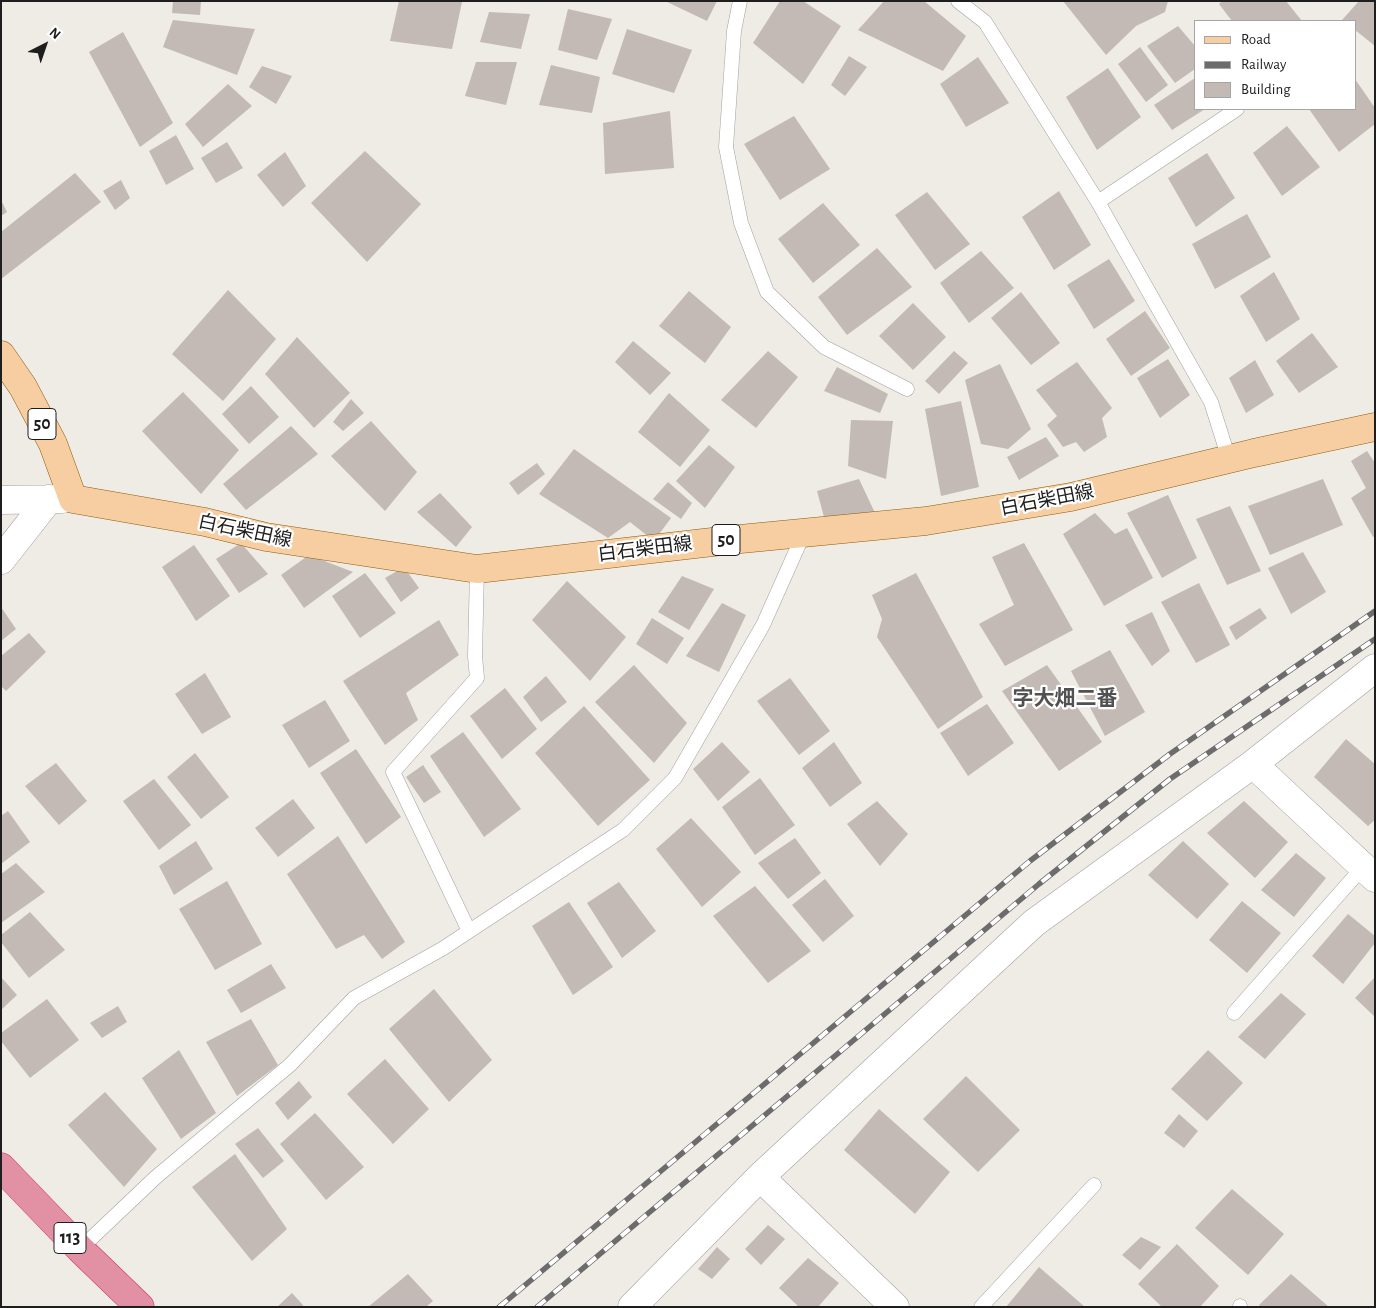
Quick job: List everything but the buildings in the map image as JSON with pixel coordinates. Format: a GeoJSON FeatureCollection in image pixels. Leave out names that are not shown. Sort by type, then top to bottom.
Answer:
{"type":"FeatureCollection","features":[{"type":"Feature","properties":{"kind":"highway","name":"113"},"geometry":{"type":"LineString","coordinates":[[1,1167],[80,1249],[140,1307]]}},
{"type":"Feature","properties":{"kind":"main road","name":"50"},"geometry":{"type":"LineString","coordinates":[[1,355],[22,387],[52,444],[61,499]]}},
{"type":"Feature","properties":{"kind":"main road","name":"白石柴田線"},"geometry":{"type":"LineString","coordinates":[[61,499],[206,522],[266,538],[477,569],[730,540],[926,521],[1071,497],[1229,459],[1375,427]]}},
{"type":"Feature","properties":{"kind":"street"},"geometry":{"type":"LineString","coordinates":[[1,500],[61,499]]}},
{"type":"Feature","properties":{"kind":"street"},"geometry":{"type":"LineString","coordinates":[[1,560],[61,499]]}},
{"type":"Feature","properties":{"kind":"street"},"geometry":{"type":"LineString","coordinates":[[632,1307],[760,1177],[1034,923],[1253,764],[1375,668]]}},
{"type":"Feature","properties":{"kind":"street"},"geometry":{"type":"LineString","coordinates":[[1253,764],[1369,873]]}},
{"type":"Feature","properties":{"kind":"street"},"geometry":{"type":"LineString","coordinates":[[760,1177],[895,1307]]}},
{"type":"Feature","properties":{"kind":"lane"},"geometry":{"type":"LineString","coordinates":[[740,1],[734,30],[726,147],[741,223],[767,292],[824,347],[907,389]]}},
{"type":"Feature","properties":{"kind":"lane"},"geometry":{"type":"LineString","coordinates":[[958,1],[985,22],[1098,202],[1211,402],[1229,459]]}},
{"type":"Feature","properties":{"kind":"lane"},"geometry":{"type":"LineString","coordinates":[[1098,202],[1236,110]]}},
{"type":"Feature","properties":{"kind":"lane"},"geometry":{"type":"LineString","coordinates":[[80,1249],[156,1177],[290,1065],[354,998],[442,949],[624,830],[675,778],[763,625],[804,533]]}},
{"type":"Feature","properties":{"kind":"lane"},"geometry":{"type":"LineString","coordinates":[[469,931],[393,772],[477,678],[475,656],[477,569]]}},
{"type":"Feature","properties":{"kind":"lane"},"geometry":{"type":"LineString","coordinates":[[1234,1013],[1369,873]]}},
{"type":"Feature","properties":{"kind":"lane"},"geometry":{"type":"LineString","coordinates":[[981,1307],[1094,1185]]}},
{"type":"Feature","properties":{"kind":"railway"},"geometry":{"type":"LineString","coordinates":[[499,1307],[1030,861],[1170,754],[1375,611]]}},
{"type":"Feature","properties":{"kind":"railway"},"geometry":{"type":"LineString","coordinates":[[537,1307],[1039,884],[1170,779],[1375,639]]}},
{"type":"Feature","properties":{"kind":"district","name":"字大畑二番"},"geometry":{"type":"Point","coordinates":[1065,699]}}]}
